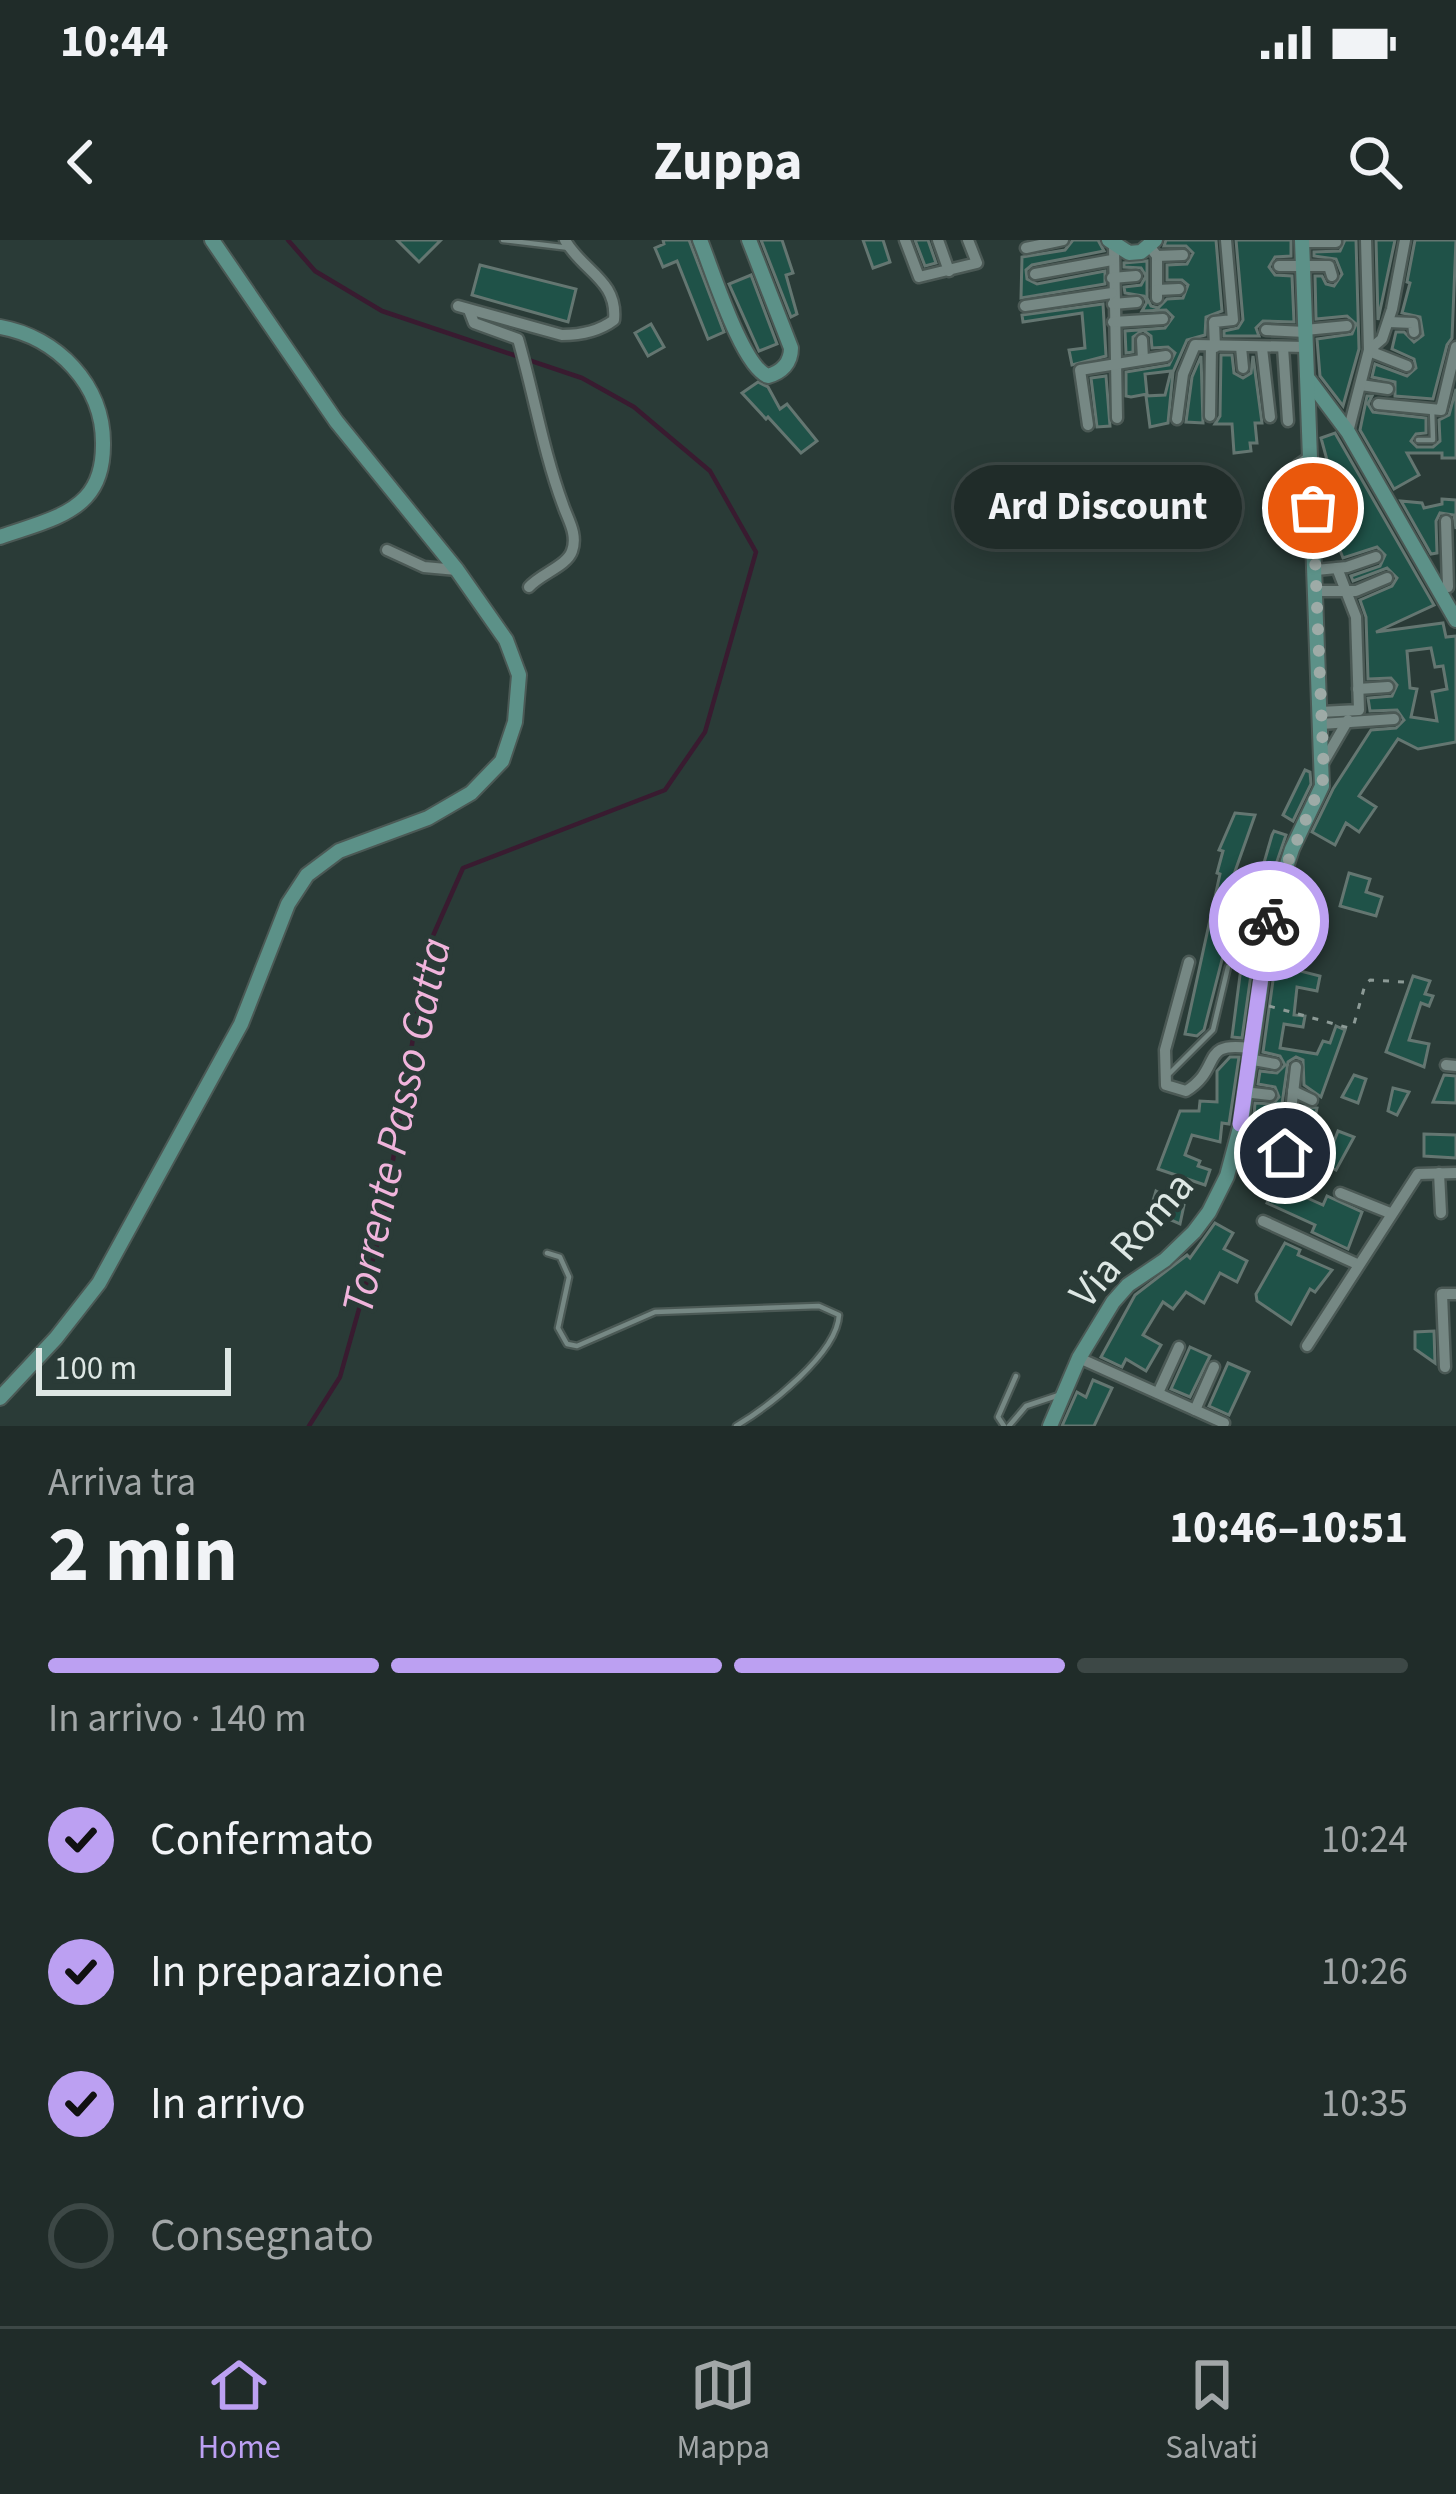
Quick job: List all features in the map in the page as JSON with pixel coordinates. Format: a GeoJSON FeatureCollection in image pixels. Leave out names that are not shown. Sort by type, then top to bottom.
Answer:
{"type":"FeatureCollection","features":[{"type":"Feature","properties":{"kind":"street"},"geometry":{"type":"LineString","coordinates":[[0,1398],[99,1283],[241,1024],[282,921],[307,875],[339,851],[471,794],[502,761],[515,722],[519,675],[506,640],[457,570],[325,406],[212,240]]}},
{"type":"Feature","properties":{"kind":"street"},"geometry":{"type":"LineString","coordinates":[[700,240],[747,356],[759,374],[768,376],[785,367],[791,348],[749,240]]}},
{"type":"Feature","properties":{"kind":"street"},"geometry":{"type":"LineString","coordinates":[[904,240],[919,277],[977,263],[968,240]]}},
{"type":"Feature","properties":{"kind":"street"},"geometry":{"type":"LineString","coordinates":[[938,240],[949,271]]}},
{"type":"Feature","properties":{"kind":"street"},"geometry":{"type":"LineString","coordinates":[[1026,248],[1063,240]]}},
{"type":"Feature","properties":{"kind":"street"},"geometry":{"type":"LineString","coordinates":[[1210,416],[1214,322],[1233,320],[1226,240]]}},
{"type":"Feature","properties":{"kind":"street"},"geometry":{"type":"LineString","coordinates":[[1348,432],[1369,350],[1366,240]]}},
{"type":"Feature","properties":{"kind":"street"},"geometry":{"type":"LineString","coordinates":[[1369,350],[1382,339],[1389,322],[1405,240]]}},
{"type":"Feature","properties":{"kind":"street"},"geometry":{"type":"LineString","coordinates":[[1302,241],[1336,242]]}},
{"type":"Feature","properties":{"kind":"street","name":"Via Roma"},"geometry":{"type":"LineString","coordinates":[[1050,1426],[1079,1358],[1128,1285],[1174,1252],[1209,1212],[1234,1156],[1255,1004],[1278,885],[1322,785],[1302,241]]}},
{"type":"Feature","properties":{"kind":"street"},"geometry":{"type":"LineString","coordinates":[[529,587],[539,575],[565,561],[572,551],[573,530],[518,339],[474,323],[464,308],[562,335],[606,326],[614,320],[610,291],[567,244]]}},
{"type":"Feature","properties":{"kind":"street"},"geometry":{"type":"LineString","coordinates":[[1154,248],[1157,294],[1179,289]]}},
{"type":"Feature","properties":{"kind":"street"},"geometry":{"type":"LineString","coordinates":[[1035,274],[1112,249],[1129,254],[1154,248],[1183,254]]}},
{"type":"Feature","properties":{"kind":"street"},"geometry":{"type":"LineString","coordinates":[[1112,249],[1117,418]]}},
{"type":"Feature","properties":{"kind":"street"},"geometry":{"type":"LineString","coordinates":[[1279,266],[1329,266],[1332,276]]}},
{"type":"Feature","properties":{"kind":"street"},"geometry":{"type":"LineString","coordinates":[[1112,278],[1136,276]]}},
{"type":"Feature","properties":{"kind":"street"},"geometry":{"type":"LineString","coordinates":[[1025,306],[1113,299],[1137,302]]}},
{"type":"Feature","properties":{"kind":"street"},"geometry":{"type":"LineString","coordinates":[[1114,322],[1163,319]]}},
{"type":"Feature","properties":{"kind":"street"},"geometry":{"type":"LineString","coordinates":[[1389,322],[1413,323],[1414,332]]}},
{"type":"Feature","properties":{"kind":"street"},"geometry":{"type":"LineString","coordinates":[[1177,419],[1183,374],[1195,345],[1283,347],[1347,326]]}},
{"type":"Feature","properties":{"kind":"street"},"geometry":{"type":"LineString","coordinates":[[0,328],[25,332],[54,349],[80,373],[103,424],[103,467],[86,498],[55,517],[0,538]]}},
{"type":"Feature","properties":{"kind":"street"},"geometry":{"type":"LineString","coordinates":[[1266,330],[1305,336]]}},
{"type":"Feature","properties":{"kind":"street"},"geometry":{"type":"LineString","coordinates":[[1142,340],[1143,359]]}},
{"type":"Feature","properties":{"kind":"street"},"geometry":{"type":"LineString","coordinates":[[1241,347],[1243,368]]}},
{"type":"Feature","properties":{"kind":"street"},"geometry":{"type":"LineString","coordinates":[[1283,347],[1288,421]]}},
{"type":"Feature","properties":{"kind":"street"},"geometry":{"type":"LineString","coordinates":[[1262,348],[1270,417]]}},
{"type":"Feature","properties":{"kind":"street"},"geometry":{"type":"LineString","coordinates":[[1091,350],[1094,368]]}},
{"type":"Feature","properties":{"kind":"street"},"geometry":{"type":"LineString","coordinates":[[1369,350],[1407,366]]}},
{"type":"Feature","properties":{"kind":"street"},"geometry":{"type":"LineString","coordinates":[[1088,424],[1080,370],[1166,356]]}},
{"type":"Feature","properties":{"kind":"street"},"geometry":{"type":"LineString","coordinates":[[1378,404],[1441,410],[1451,393],[1455,356]]}},
{"type":"Feature","properties":{"kind":"street"},"geometry":{"type":"LineString","coordinates":[[1309,380],[1348,432],[1448,589],[1456,620]]}},
{"type":"Feature","properties":{"kind":"street"},"geometry":{"type":"LineString","coordinates":[[1361,385],[1388,389]]}},
{"type":"Feature","properties":{"kind":"street"},"geometry":{"type":"LineString","coordinates":[[1310,420],[1330,410]]}},
{"type":"Feature","properties":{"kind":"street"},"geometry":{"type":"LineString","coordinates":[[1446,520],[1452,560],[1448,589]]}},
{"type":"Feature","properties":{"kind":"street"},"geometry":{"type":"LineString","coordinates":[[387,550],[424,567],[457,570]]}},
{"type":"Feature","properties":{"kind":"street"},"geometry":{"type":"LineString","coordinates":[[1316,570],[1376,556]]}},
{"type":"Feature","properties":{"kind":"street"},"geometry":{"type":"LineString","coordinates":[[1323,764],[1348,716],[1359,710],[1356,616],[1337,568]]}},
{"type":"Feature","properties":{"kind":"street"},"geometry":{"type":"LineString","coordinates":[[1316,591],[1356,591],[1387,578]]}},
{"type":"Feature","properties":{"kind":"street"},"geometry":{"type":"LineString","coordinates":[[1358,689],[1388,687]]}},
{"type":"Feature","properties":{"kind":"street"},"geometry":{"type":"LineString","coordinates":[[1320,718],[1394,718]]}},
{"type":"Feature","properties":{"kind":"street"},"geometry":{"type":"LineString","coordinates":[[1189,962],[1165,1050],[1169,1089],[1186,1091],[1206,1077],[1218,1049],[1225,1045],[1275,1064]]}},
{"type":"Feature","properties":{"kind":"street"},"geometry":{"type":"LineString","coordinates":[[1285,1153],[1296,1067]]}},
{"type":"Feature","properties":{"kind":"street"},"geometry":{"type":"LineString","coordinates":[[1293,1090],[1312,1100]]}},
{"type":"Feature","properties":{"kind":"street"},"geometry":{"type":"LineString","coordinates":[[1244,1092],[1270,1095]]}},
{"type":"Feature","properties":{"kind":"street"},"geometry":{"type":"LineString","coordinates":[[1240,1124],[1289,1129]]}},
{"type":"Feature","properties":{"kind":"street"},"geometry":{"type":"LineString","coordinates":[[1439,1173],[1441,1213]]}},
{"type":"Feature","properties":{"kind":"street"},"geometry":{"type":"LineString","coordinates":[[1307,1346],[1418,1174],[1456,1173]]}},
{"type":"Feature","properties":{"kind":"street"},"geometry":{"type":"LineString","coordinates":[[1340,1193],[1390,1213]]}},
{"type":"Feature","properties":{"kind":"street"},"geometry":{"type":"LineString","coordinates":[[1263,1221],[1357,1264]]}},
{"type":"Feature","properties":{"kind":"street"},"geometry":{"type":"LineString","coordinates":[[1444,1367],[1442,1294],[1456,1294]]}},
{"type":"Feature","properties":{"kind":"street"},"geometry":{"type":"LineString","coordinates":[[1158,1394],[1179,1347]]}},
{"type":"Feature","properties":{"kind":"street"},"geometry":{"type":"LineString","coordinates":[[1079,1358],[1224,1423]]}},
{"type":"Feature","properties":{"kind":"street"},"geometry":{"type":"LineString","coordinates":[[1195,1410],[1214,1367]]}},
{"type":"Feature","properties":{"kind":"lane"},"geometry":{"type":"LineString","coordinates":[[503,240],[567,244]]}},
{"type":"Feature","properties":{"kind":"lane"},"geometry":{"type":"LineString","coordinates":[[1418,440],[1433,440],[1432,409]]}},
{"type":"Feature","properties":{"kind":"lane"},"geometry":{"type":"LineString","coordinates":[[1165,1078],[1213,1030],[1228,967]]}},
{"type":"Feature","properties":{"kind":"lane"},"geometry":{"type":"LineString","coordinates":[[547,1253],[560,1257],[569,1276],[558,1328],[568,1344],[577,1346],[656,1312],[819,1306],[839,1316],[836,1331],[804,1372],[736,1426]]}},
{"type":"Feature","properties":{"kind":"lane"},"geometry":{"type":"LineString","coordinates":[[1016,1376],[998,1417],[1007,1426],[1026,1406],[1064,1393]]}},
{"type":"Feature","properties":{"kind":"path"},"geometry":{"type":"LineString","coordinates":[[1255,1004],[1349,1028],[1370,980],[1404,982]]}},
{"type":"Feature","properties":{"kind":"building"},"geometry":{"type":"Polygon","coordinates":[[[397,240],[441,240],[419,262],[397,240]]]}},
{"type":"Feature","properties":{"kind":"building"},"geometry":{"type":"Polygon","coordinates":[[[663,240],[689,240],[724,332],[708,339],[677,261],[663,267],[655,248],[663,240]]]}},
{"type":"Feature","properties":{"kind":"building"},"geometry":{"type":"Polygon","coordinates":[[[761,240],[782,240],[793,273],[786,275],[797,314],[791,317],[761,240]]]}},
{"type":"Feature","properties":{"kind":"building"},"geometry":{"type":"Polygon","coordinates":[[[863,240],[883,240],[890,262],[873,268],[863,240]]]}},
{"type":"Feature","properties":{"kind":"building"},"geometry":{"type":"Polygon","coordinates":[[[915,240],[928,240],[936,263],[925,266],[915,240]]]}},
{"type":"Feature","properties":{"kind":"building"},"geometry":{"type":"Polygon","coordinates":[[[1073,240],[1098,240],[1104,251],[1032,265],[1026,270],[1027,279],[1037,284],[1105,271],[1105,284],[1021,298],[1022,257],[1065,250],[1073,240]]]}},
{"type":"Feature","properties":{"kind":"building"},"geometry":{"type":"Polygon","coordinates":[[[1166,240],[1216,240],[1222,311],[1206,317],[1205,335],[1187,340],[1173,372],[1168,423],[1150,427],[1146,396],[1165,395],[1171,371],[1145,374],[1147,394],[1131,397],[1126,396],[1126,372],[1169,365],[1175,353],[1168,347],[1152,348],[1151,336],[1143,330],[1133,337],[1133,352],[1126,353],[1125,331],[1165,328],[1173,317],[1166,310],[1142,311],[1147,302],[1144,296],[1125,293],[1124,287],[1141,285],[1146,276],[1141,268],[1124,267],[1124,263],[1147,261],[1151,306],[1158,308],[1167,299],[1183,298],[1188,285],[1167,280],[1167,265],[1187,264],[1193,253],[1186,246],[1164,246],[1166,240]]]}},
{"type":"Feature","properties":{"kind":"building"},"geometry":{"type":"Polygon","coordinates":[[[1236,240],[1291,240],[1291,256],[1275,257],[1269,267],[1275,275],[1292,276],[1294,322],[1263,321],[1256,328],[1259,336],[1224,336],[1224,331],[1238,328],[1243,320],[1236,240]]]}},
{"type":"Feature","properties":{"kind":"building"},"geometry":{"type":"Polygon","coordinates":[[[1345,240],[1356,240],[1359,349],[1343,406],[1320,376],[1317,339],[1352,334],[1356,324],[1347,316],[1316,319],[1315,276],[1334,286],[1342,274],[1336,259],[1314,256],[1314,252],[1340,251],[1345,240]]]}},
{"type":"Feature","properties":{"kind":"building"},"geometry":{"type":"Polygon","coordinates":[[[1376,240],[1395,240],[1378,320],[1376,240]]]}},
{"type":"Feature","properties":{"kind":"building"},"geometry":{"type":"Polygon","coordinates":[[[1415,240],[1456,240],[1452,338],[1433,399],[1395,396],[1395,382],[1372,377],[1375,364],[1407,376],[1416,368],[1414,359],[1392,349],[1396,332],[1404,332],[1414,342],[1423,335],[1420,317],[1402,313],[1415,240]]]}},
{"type":"Feature","properties":{"kind":"building"},"geometry":{"type":"Polygon","coordinates":[[[480,265],[576,289],[568,322],[472,295],[480,265]]]}},
{"type":"Feature","properties":{"kind":"building"},"geometry":{"type":"Polygon","coordinates":[[[751,275],[777,344],[759,351],[729,284],[751,275]]]}},
{"type":"Feature","properties":{"kind":"building"},"geometry":{"type":"Polygon","coordinates":[[[1103,304],[1106,356],[1072,365],[1069,350],[1085,348],[1082,313],[1023,322],[1022,315],[1103,304]]]}},
{"type":"Feature","properties":{"kind":"building"},"geometry":{"type":"Polygon","coordinates":[[[651,324],[664,347],[648,356],[635,333],[651,324]]]}},
{"type":"Feature","properties":{"kind":"building"},"geometry":{"type":"Polygon","coordinates":[[[1221,355],[1232,355],[1234,373],[1243,378],[1251,373],[1253,356],[1262,423],[1255,423],[1257,443],[1250,443],[1251,451],[1234,453],[1232,424],[1215,424],[1220,416],[1221,355]]]}},
{"type":"Feature","properties":{"kind":"building"},"geometry":{"type":"Polygon","coordinates":[[[1201,356],[1203,423],[1186,422],[1192,377],[1201,356]]]}},
{"type":"Feature","properties":{"kind":"building"},"geometry":{"type":"Polygon","coordinates":[[[1106,376],[1110,426],[1097,427],[1091,378],[1106,376]]]}},
{"type":"Feature","properties":{"kind":"building"},"geometry":{"type":"Polygon","coordinates":[[[758,382],[768,387],[780,409],[787,404],[817,441],[801,453],[766,419],[742,393],[758,382]]]}},
{"type":"Feature","properties":{"kind":"building"},"geometry":{"type":"Polygon","coordinates":[[[1456,389],[1456,458],[1407,453],[1419,475],[1394,489],[1360,430],[1367,396],[1372,396],[1368,404],[1373,412],[1426,418],[1426,433],[1416,434],[1411,441],[1417,447],[1433,447],[1440,441],[1439,420],[1449,415],[1456,389]]]}},
{"type":"Feature","properties":{"kind":"building"},"geometry":{"type":"Polygon","coordinates":[[[1335,433],[1434,605],[1376,632],[1443,623],[1446,637],[1456,636],[1456,742],[1418,749],[1398,739],[1359,796],[1376,807],[1359,832],[1346,823],[1335,845],[1312,832],[1333,789],[1371,730],[1396,728],[1404,720],[1397,710],[1370,711],[1368,698],[1392,696],[1397,685],[1391,678],[1368,679],[1366,617],[1360,600],[1392,586],[1397,578],[1387,568],[1353,581],[1351,576],[1380,566],[1385,555],[1377,547],[1343,558],[1329,522],[1342,515],[1321,438],[1335,433]],[[1431,648],[1407,651],[1410,688],[1417,689],[1411,717],[1437,721],[1432,692],[1447,689],[1443,666],[1435,667],[1431,648]]]}},
{"type":"Feature","properties":{"kind":"building"},"geometry":{"type":"Polygon","coordinates":[[[1442,499],[1456,500],[1456,529],[1454,515],[1440,513],[1437,553],[1431,554],[1401,501],[1422,503],[1424,508],[1442,504],[1442,499]]]}},
{"type":"Feature","properties":{"kind":"building"},"geometry":{"type":"Polygon","coordinates":[[[1305,770],[1310,772],[1311,784],[1293,821],[1283,815],[1305,770]]]}},
{"type":"Feature","properties":{"kind":"building"},"geometry":{"type":"Polygon","coordinates":[[[1235,813],[1255,815],[1232,880],[1236,881],[1232,904],[1251,908],[1272,835],[1274,831],[1286,835],[1260,911],[1242,1038],[1232,1037],[1242,960],[1223,956],[1204,1030],[1197,1036],[1185,1034],[1220,874],[1223,851],[1219,850],[1235,813]]]}},
{"type":"Feature","properties":{"kind":"building"},"geometry":{"type":"Polygon","coordinates":[[[1349,873],[1370,879],[1366,892],[1382,897],[1376,916],[1340,906],[1349,873]]]}},
{"type":"Feature","properties":{"kind":"building"},"geometry":{"type":"Polygon","coordinates":[[[1291,889],[1309,893],[1302,936],[1293,935],[1287,959],[1298,962],[1296,970],[1320,976],[1317,991],[1297,987],[1294,1015],[1305,1016],[1303,1027],[1284,1024],[1280,1048],[1317,1054],[1323,1041],[1330,1043],[1336,1026],[1345,1030],[1321,1097],[1304,1085],[1303,1060],[1296,1057],[1288,1062],[1280,1118],[1254,1116],[1255,1103],[1273,1104],[1279,1097],[1275,1087],[1258,1084],[1260,1071],[1277,1073],[1285,1065],[1280,1056],[1263,1052],[1282,916],[1291,889]]]}},
{"type":"Feature","properties":{"kind":"building"},"geometry":{"type":"Polygon","coordinates":[[[1413,976],[1430,981],[1425,994],[1433,996],[1429,1006],[1421,1003],[1409,1040],[1429,1044],[1424,1067],[1386,1052],[1413,976]]]}},
{"type":"Feature","properties":{"kind":"building"},"geometry":{"type":"Polygon","coordinates":[[[1230,1057],[1239,1057],[1229,1124],[1222,1123],[1220,1142],[1192,1135],[1185,1155],[1210,1170],[1205,1185],[1158,1169],[1180,1111],[1199,1111],[1200,1101],[1217,1102],[1217,1071],[1230,1057]]]}},
{"type":"Feature","properties":{"kind":"building"},"geometry":{"type":"Polygon","coordinates":[[[1354,1075],[1366,1079],[1358,1103],[1342,1097],[1354,1075]]]}},
{"type":"Feature","properties":{"kind":"building"},"geometry":{"type":"Polygon","coordinates":[[[1444,1075],[1456,1076],[1456,1103],[1433,1102],[1444,1075]]]}},
{"type":"Feature","properties":{"kind":"building"},"geometry":{"type":"Polygon","coordinates":[[[1393,1088],[1409,1092],[1397,1115],[1388,1111],[1393,1088]]]}},
{"type":"Feature","properties":{"kind":"building"},"geometry":{"type":"Polygon","coordinates":[[[1301,1106],[1317,1108],[1312,1130],[1299,1129],[1301,1106]]]}},
{"type":"Feature","properties":{"kind":"building"},"geometry":{"type":"Polygon","coordinates":[[[1338,1131],[1354,1137],[1336,1170],[1325,1165],[1338,1131]]]}},
{"type":"Feature","properties":{"kind":"building"},"geometry":{"type":"Polygon","coordinates":[[[1424,1134],[1456,1135],[1456,1158],[1424,1156],[1424,1134]]]}},
{"type":"Feature","properties":{"kind":"building"},"geometry":{"type":"Polygon","coordinates":[[[1250,1135],[1278,1138],[1275,1153],[1280,1165],[1274,1163],[1269,1177],[1245,1169],[1250,1135]]]}},
{"type":"Feature","properties":{"kind":"building"},"geometry":{"type":"Polygon","coordinates":[[[1276,1184],[1323,1205],[1327,1196],[1362,1212],[1348,1249],[1312,1232],[1315,1225],[1267,1203],[1276,1184]]]}},
{"type":"Feature","properties":{"kind":"building"},"geometry":{"type":"Polygon","coordinates":[[[1156,1191],[1184,1205],[1180,1224],[1150,1211],[1156,1191]]]}},
{"type":"Feature","properties":{"kind":"building"},"geometry":{"type":"Polygon","coordinates":[[[1215,1223],[1233,1233],[1224,1249],[1247,1261],[1237,1282],[1220,1273],[1204,1303],[1186,1292],[1173,1309],[1163,1302],[1143,1335],[1161,1345],[1146,1371],[1126,1359],[1122,1367],[1101,1357],[1135,1295],[1187,1255],[1190,1258],[1215,1223]]]}},
{"type":"Feature","properties":{"kind":"building"},"geometry":{"type":"Polygon","coordinates":[[[1285,1243],[1300,1250],[1298,1255],[1332,1270],[1315,1292],[1310,1289],[1291,1324],[1257,1301],[1256,1294],[1285,1243]]]}},
{"type":"Feature","properties":{"kind":"building"},"geometry":{"type":"Polygon","coordinates":[[[1434,1331],[1435,1363],[1415,1349],[1415,1332],[1434,1331]]]}},
{"type":"Feature","properties":{"kind":"building"},"geometry":{"type":"Polygon","coordinates":[[[1190,1347],[1210,1356],[1190,1397],[1171,1389],[1190,1347]]]}},
{"type":"Feature","properties":{"kind":"building"},"geometry":{"type":"Polygon","coordinates":[[[1228,1363],[1249,1372],[1229,1415],[1209,1406],[1228,1363]]]}},
{"type":"Feature","properties":{"kind":"building"},"geometry":{"type":"Polygon","coordinates":[[[1093,1380],[1112,1388],[1094,1426],[1062,1426],[1077,1392],[1086,1397],[1093,1380]]]}},
{"type":"Feature","properties":{"kind":"waterway","name":"Torrente Passo Gatta"},"geometry":{"type":"LineString","coordinates":[[288,240],[315,271],[382,311],[582,378],[634,407],[710,471],[756,552],[705,732],[665,790],[463,868],[428,947],[382,1227],[340,1377],[309,1426]]}},
{"type":"Feature","properties":{"kind":"way so far"},"geometry":{"type":"LineString","coordinates":[[1269,921],[1278,885],[1324,777],[1313,508]]}},
{"type":"Feature","properties":{"kind":"place","name":"Ard Discount"},"geometry":{"type":"Point","coordinates":[1313,508]}},
{"type":"Feature","properties":{"kind":"route"},"geometry":{"type":"LineString","coordinates":[[1269,921],[1240,1124],[1289,1129],[1285,1153]]}}]}
